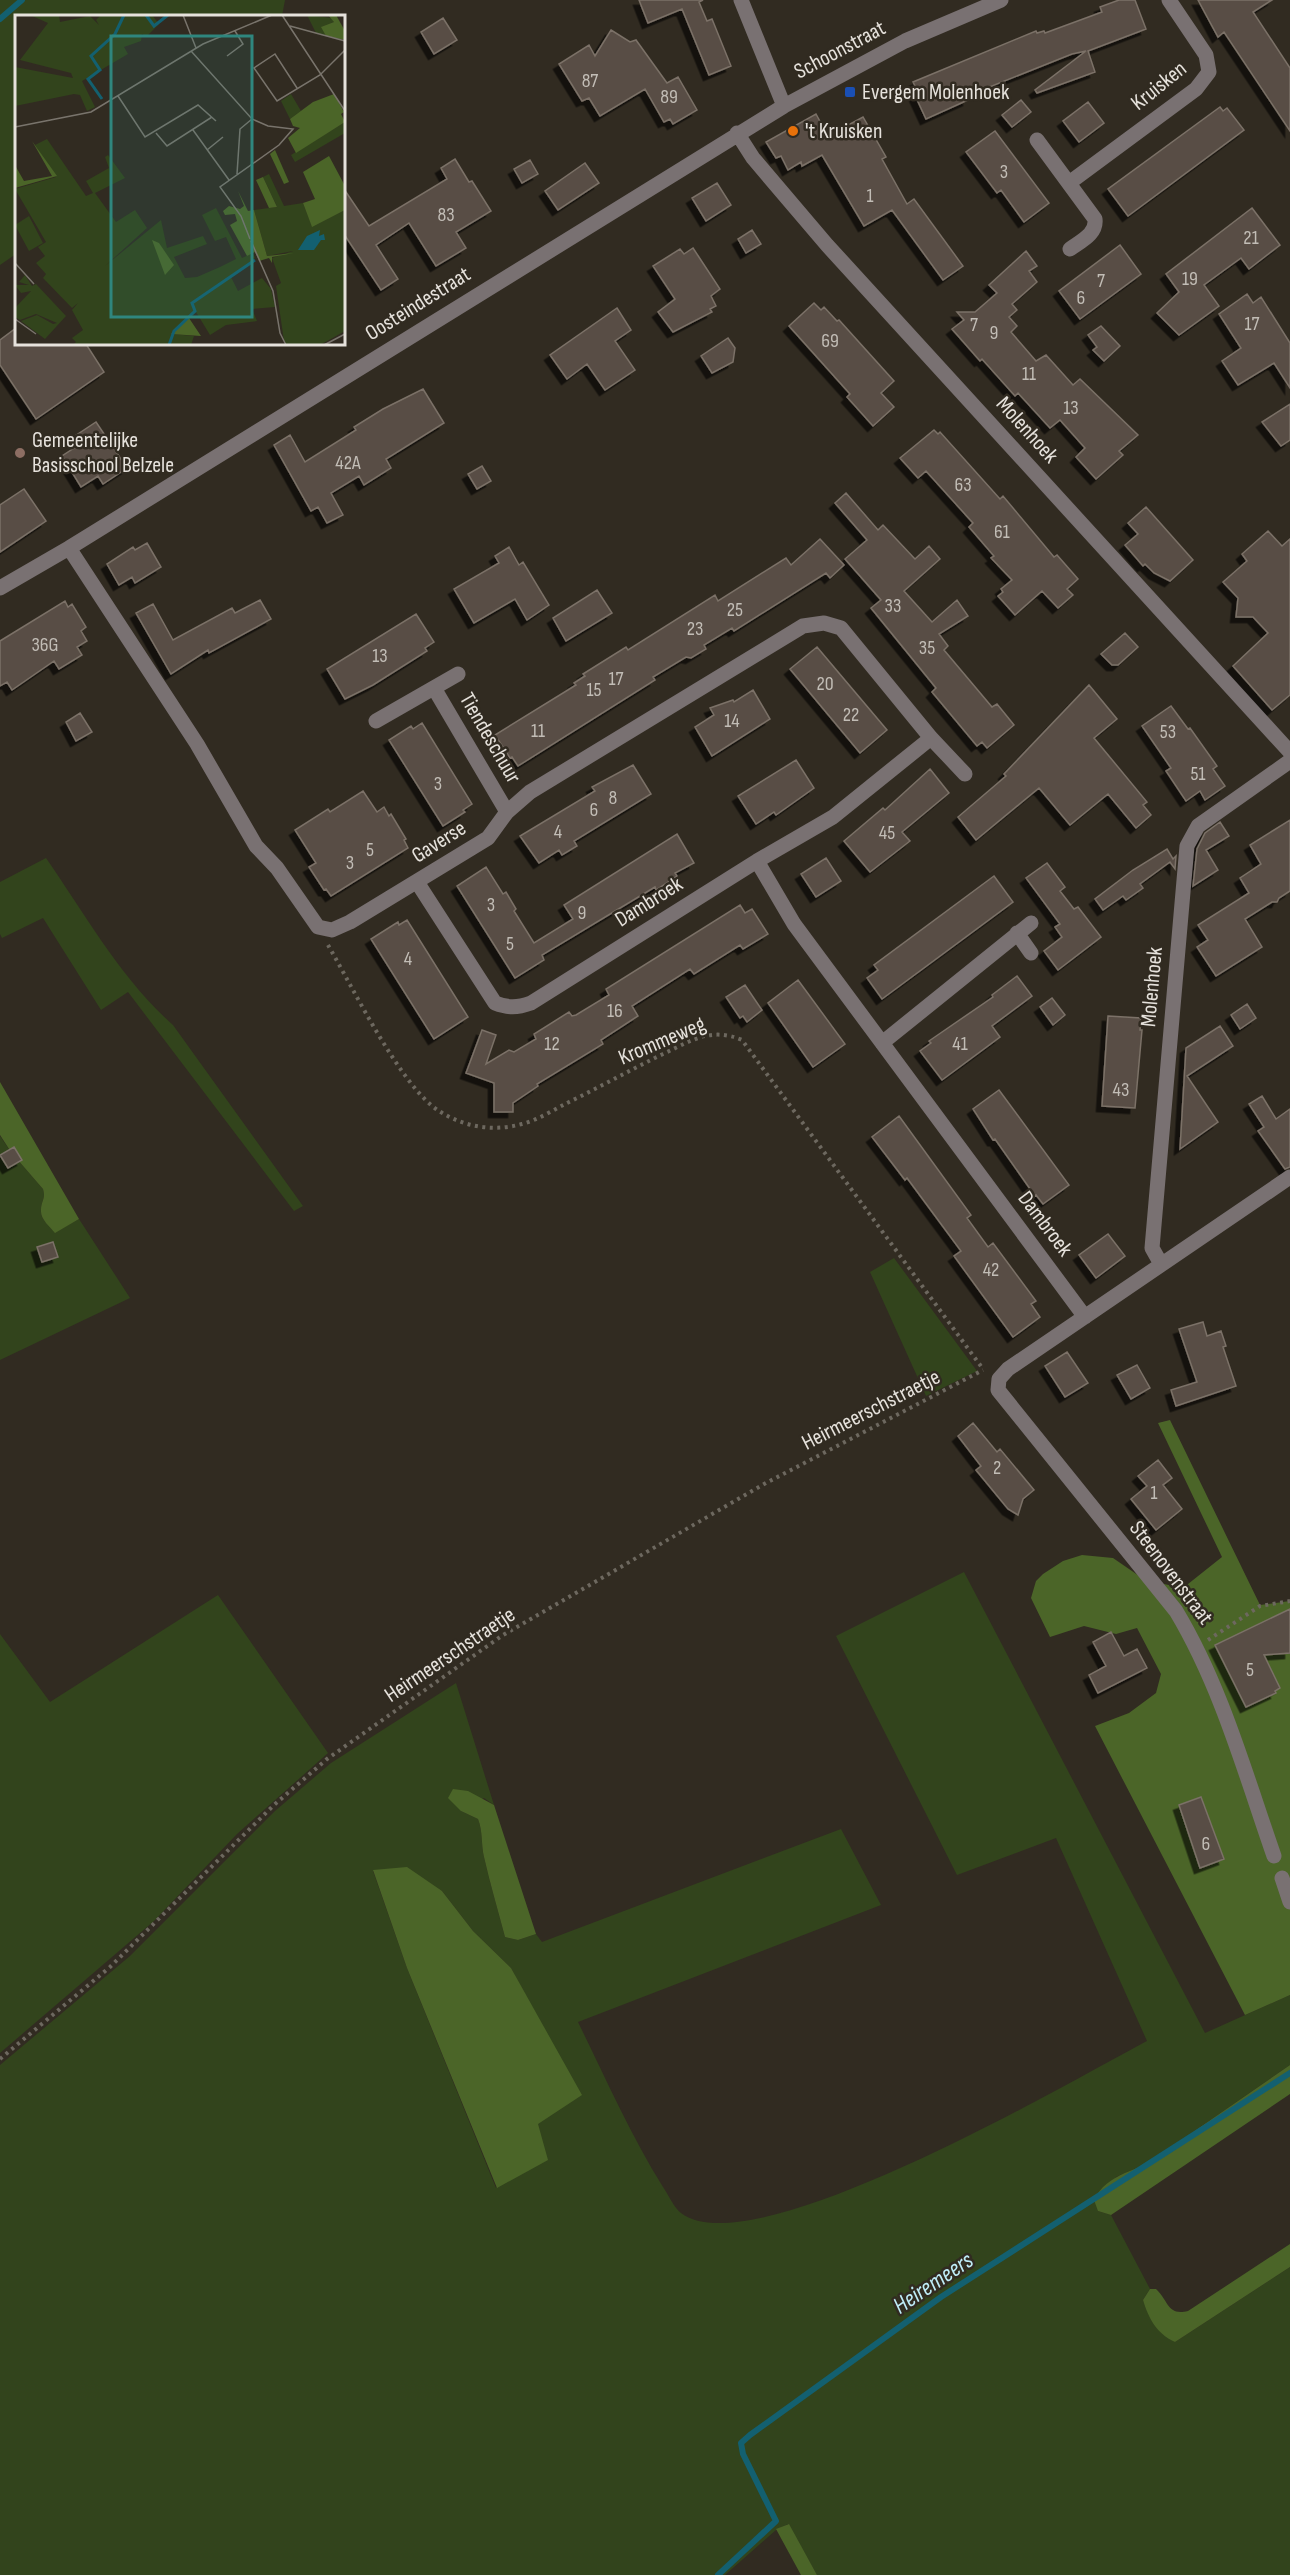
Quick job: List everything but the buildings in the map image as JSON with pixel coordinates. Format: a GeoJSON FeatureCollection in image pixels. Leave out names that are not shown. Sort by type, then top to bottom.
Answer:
{"type":"FeatureCollection","features":[{"type":"Feature","properties":{"kind":"street"},"geometry":{"type":"LineString","coordinates":[[741,0],[784,106]]}},
{"type":"Feature","properties":{"kind":"street","name":"Schoonstraat"},"geometry":{"type":"LineString","coordinates":[[737,133],[905,41],[1001,0]]}},
{"type":"Feature","properties":{"kind":"street","name":"Kruisken"},"geometry":{"type":"LineString","coordinates":[[1069,183],[1196,89],[1209,72],[1206,55],[1169,0]]}},
{"type":"Feature","properties":{"kind":"street","name":"Oosteindestraat"},"geometry":{"type":"LineString","coordinates":[[0,588],[69,548],[737,133]]}},
{"type":"Feature","properties":{"kind":"street","name":"Molenhoek"},"geometry":{"type":"LineString","coordinates":[[737,133],[753,158],[827,245],[1290,752]]}},
{"type":"Feature","properties":{"kind":"street"},"geometry":{"type":"LineString","coordinates":[[1037,140],[1095,219],[1096,226],[1092,232],[1070,249]]}},
{"type":"Feature","properties":{"kind":"street"},"geometry":{"type":"LineString","coordinates":[[69,548],[197,744],[256,846],[277,868],[318,927]]}},
{"type":"Feature","properties":{"kind":"street","name":"Gaverse"},"geometry":{"type":"LineString","coordinates":[[318,927],[332,930],[350,922],[489,838],[507,812],[530,792],[803,626],[824,623],[840,628],[931,738],[965,774]]}},
{"type":"Feature","properties":{"kind":"street","name":"Tiendeschuur"},"geometry":{"type":"LineString","coordinates":[[376,721],[458,674]]}},
{"type":"Feature","properties":{"kind":"street","name":"Tiendeschuur"},"geometry":{"type":"LineString","coordinates":[[434,688],[507,812]]}},
{"type":"Feature","properties":{"kind":"street"},"geometry":{"type":"LineString","coordinates":[[757,861],[833,817],[931,738]]}},
{"type":"Feature","properties":{"kind":"street","name":"Molenhoek"},"geometry":{"type":"LineString","coordinates":[[1161,1264],[1152,1248],[1187,846],[1198,826],[1290,760]]}},
{"type":"Feature","properties":{"kind":"street","name":"Dambroek"},"geometry":{"type":"LineString","coordinates":[[417,882],[495,1003],[506,1007],[519,1007],[531,1003],[757,861],[794,924],[1085,1317]]}},
{"type":"Feature","properties":{"kind":"street"},"geometry":{"type":"LineString","coordinates":[[882,1043],[1031,923]]}},
{"type":"Feature","properties":{"kind":"street"},"geometry":{"type":"LineString","coordinates":[[1017,933],[1031,953]]}},
{"type":"Feature","properties":{"kind":"street"},"geometry":{"type":"LineString","coordinates":[[999,1379],[1008,1369],[1290,1177]]}},
{"type":"Feature","properties":{"kind":"street","name":"Steenovenstraat"},"geometry":{"type":"LineString","coordinates":[[999,1379],[998,1390],[1176,1611],[1198,1647],[1222,1706],[1274,1856]]}},
{"type":"Feature","properties":{"kind":"street"},"geometry":{"type":"LineString","coordinates":[[1282,1878],[1290,1902]]}},
{"type":"Feature","properties":{"kind":"path","name":"Krommeweg"},"geometry":{"type":"LineString","coordinates":[[318,927],[405,1075],[428,1103],[438,1111],[469,1125],[504,1128],[532,1120],[638,1066],[711,1034],[726,1034],[742,1040],[983,1370],[999,1379]]}},
{"type":"Feature","properties":{"kind":"path","name":"Heirmeerschstraetje"},"geometry":{"type":"LineString","coordinates":[[0,2059],[110,1967],[274,1805],[327,1759],[503,1635],[766,1483],[983,1370]]}},
{"type":"Feature","properties":{"kind":"path"},"geometry":{"type":"LineString","coordinates":[[1198,1647],[1260,1605],[1290,1601]]}},
{"type":"Feature","properties":{"kind":"green space"},"geometry":{"type":"Polygon","coordinates":[[[0,0],[285,0],[282,15],[15,15],[15,255],[0,265],[0,0]]]}},
{"type":"Feature","properties":{"kind":"green space"},"geometry":{"type":"Polygon","coordinates":[[[46,858],[120,967],[154,1007],[173,1025],[303,1206],[294,1211],[128,992],[101,1010],[43,918],[2,938],[0,934],[0,882],[46,858]]]}},
{"type":"Feature","properties":{"kind":"green space"},"geometry":{"type":"Polygon","coordinates":[[[0,1082],[79,1219],[55,1233],[42,1217],[43,1189],[11,1152],[0,1135],[0,1082]]]}},
{"type":"Feature","properties":{"kind":"green space"},"geometry":{"type":"Polygon","coordinates":[[[0,1136],[43,1189],[41,1213],[46,1222],[55,1232],[79,1219],[130,1298],[0,1360],[0,1136]]]}},
{"type":"Feature","properties":{"kind":"green space"},"geometry":{"type":"Polygon","coordinates":[[[894,1258],[977,1371],[926,1396],[870,1272],[894,1258]]]}},
{"type":"Feature","properties":{"kind":"green space"},"geometry":{"type":"Polygon","coordinates":[[[1170,1420],[1260,1605],[1290,1601],[1290,1995],[1245,2015],[1095,1726],[1129,1713],[1156,1693],[1161,1674],[1137,1628],[1116,1634],[1084,1626],[1050,1637],[1031,1598],[1036,1581],[1043,1574],[1063,1561],[1082,1555],[1113,1558],[1145,1580],[1183,1588],[1222,1557],[1158,1423],[1170,1420]]]}},
{"type":"Feature","properties":{"kind":"green space"},"geometry":{"type":"Polygon","coordinates":[[[964,1572],[1205,2033],[1290,1995],[1290,2065],[1196,2130],[1163,2157],[1116,2177],[1098,2211],[1111,2215],[1150,2289],[1143,2300],[1175,2342],[1290,2267],[1290,2575],[817,2575],[788,2524],[776,2530],[725,2575],[0,2575],[0,2065],[130,1956],[275,1811],[331,1763],[456,1683],[494,1805],[484,1798],[461,1811],[478,1819],[484,1857],[505,1937],[518,1940],[536,1934],[542,1942],[841,1829],[881,1905],[578,2022],[640,2147],[671,2201],[681,2213],[719,2223],[774,2215],[840,2193],[912,2163],[985,2128],[1147,2041],[1056,1838],[957,1875],[836,1636],[964,1572]],[[373,1871],[407,1968],[496,2188],[538,2124],[533,2010],[511,1968],[473,1931],[442,1891],[373,1871]]]}},
{"type":"Feature","properties":{"kind":"green space"},"geometry":{"type":"Polygon","coordinates":[[[218,1595],[328,1753],[237,1834],[154,1921],[0,2053],[0,1634],[50,1702],[218,1595]]]}},
{"type":"Feature","properties":{"kind":"green space"},"geometry":{"type":"Polygon","coordinates":[[[453,1789],[468,1791],[494,1805],[536,1934],[518,1940],[505,1937],[484,1857],[478,1819],[461,1811],[448,1798],[453,1789]]]}},
{"type":"Feature","properties":{"kind":"green space"},"geometry":{"type":"Polygon","coordinates":[[[407,1867],[442,1891],[473,1931],[511,1968],[582,2095],[538,2124],[548,2160],[497,2188],[407,1968],[373,1870],[407,1867]]]}},
{"type":"Feature","properties":{"kind":"green space"},"geometry":{"type":"Polygon","coordinates":[[[1290,2065],[1290,2094],[1111,2215],[1098,2211],[1094,2200],[1107,2184],[1124,2173],[1163,2157],[1185,2142],[1196,2130],[1290,2065]]]}},
{"type":"Feature","properties":{"kind":"green space"},"geometry":{"type":"Polygon","coordinates":[[[1290,2244],[1290,2267],[1175,2342],[1158,2330],[1151,2319],[1143,2300],[1150,2289],[1156,2289],[1172,2309],[1181,2312],[1188,2311],[1290,2244]]]}},
{"type":"Feature","properties":{"kind":"green space"},"geometry":{"type":"Polygon","coordinates":[[[789,2524],[817,2575],[801,2575],[776,2529],[789,2524]]]}},
{"type":"Feature","properties":{"kind":"waterway"},"geometry":{"type":"LineString","coordinates":[[0,19],[22,0]]}},
{"type":"Feature","properties":{"kind":"waterway","name":"Heiremeers"},"geometry":{"type":"LineString","coordinates":[[718,2575],[776,2521],[743,2454],[741,2443],[750,2435],[941,2297],[1290,2073]]}},
{"type":"Feature","properties":{"kind":"place","name":"Evergem Molenhoek"},"geometry":{"type":"Point","coordinates":[850,92]}},
{"type":"Feature","properties":{"kind":"place","name":"'t Kruisken"},"geometry":{"type":"Point","coordinates":[793,131]}},
{"type":"Feature","properties":{"kind":"place","name":"Gemeentelijke Basisschool Belzele"},"geometry":{"type":"Point","coordinates":[20,453]}}]}
